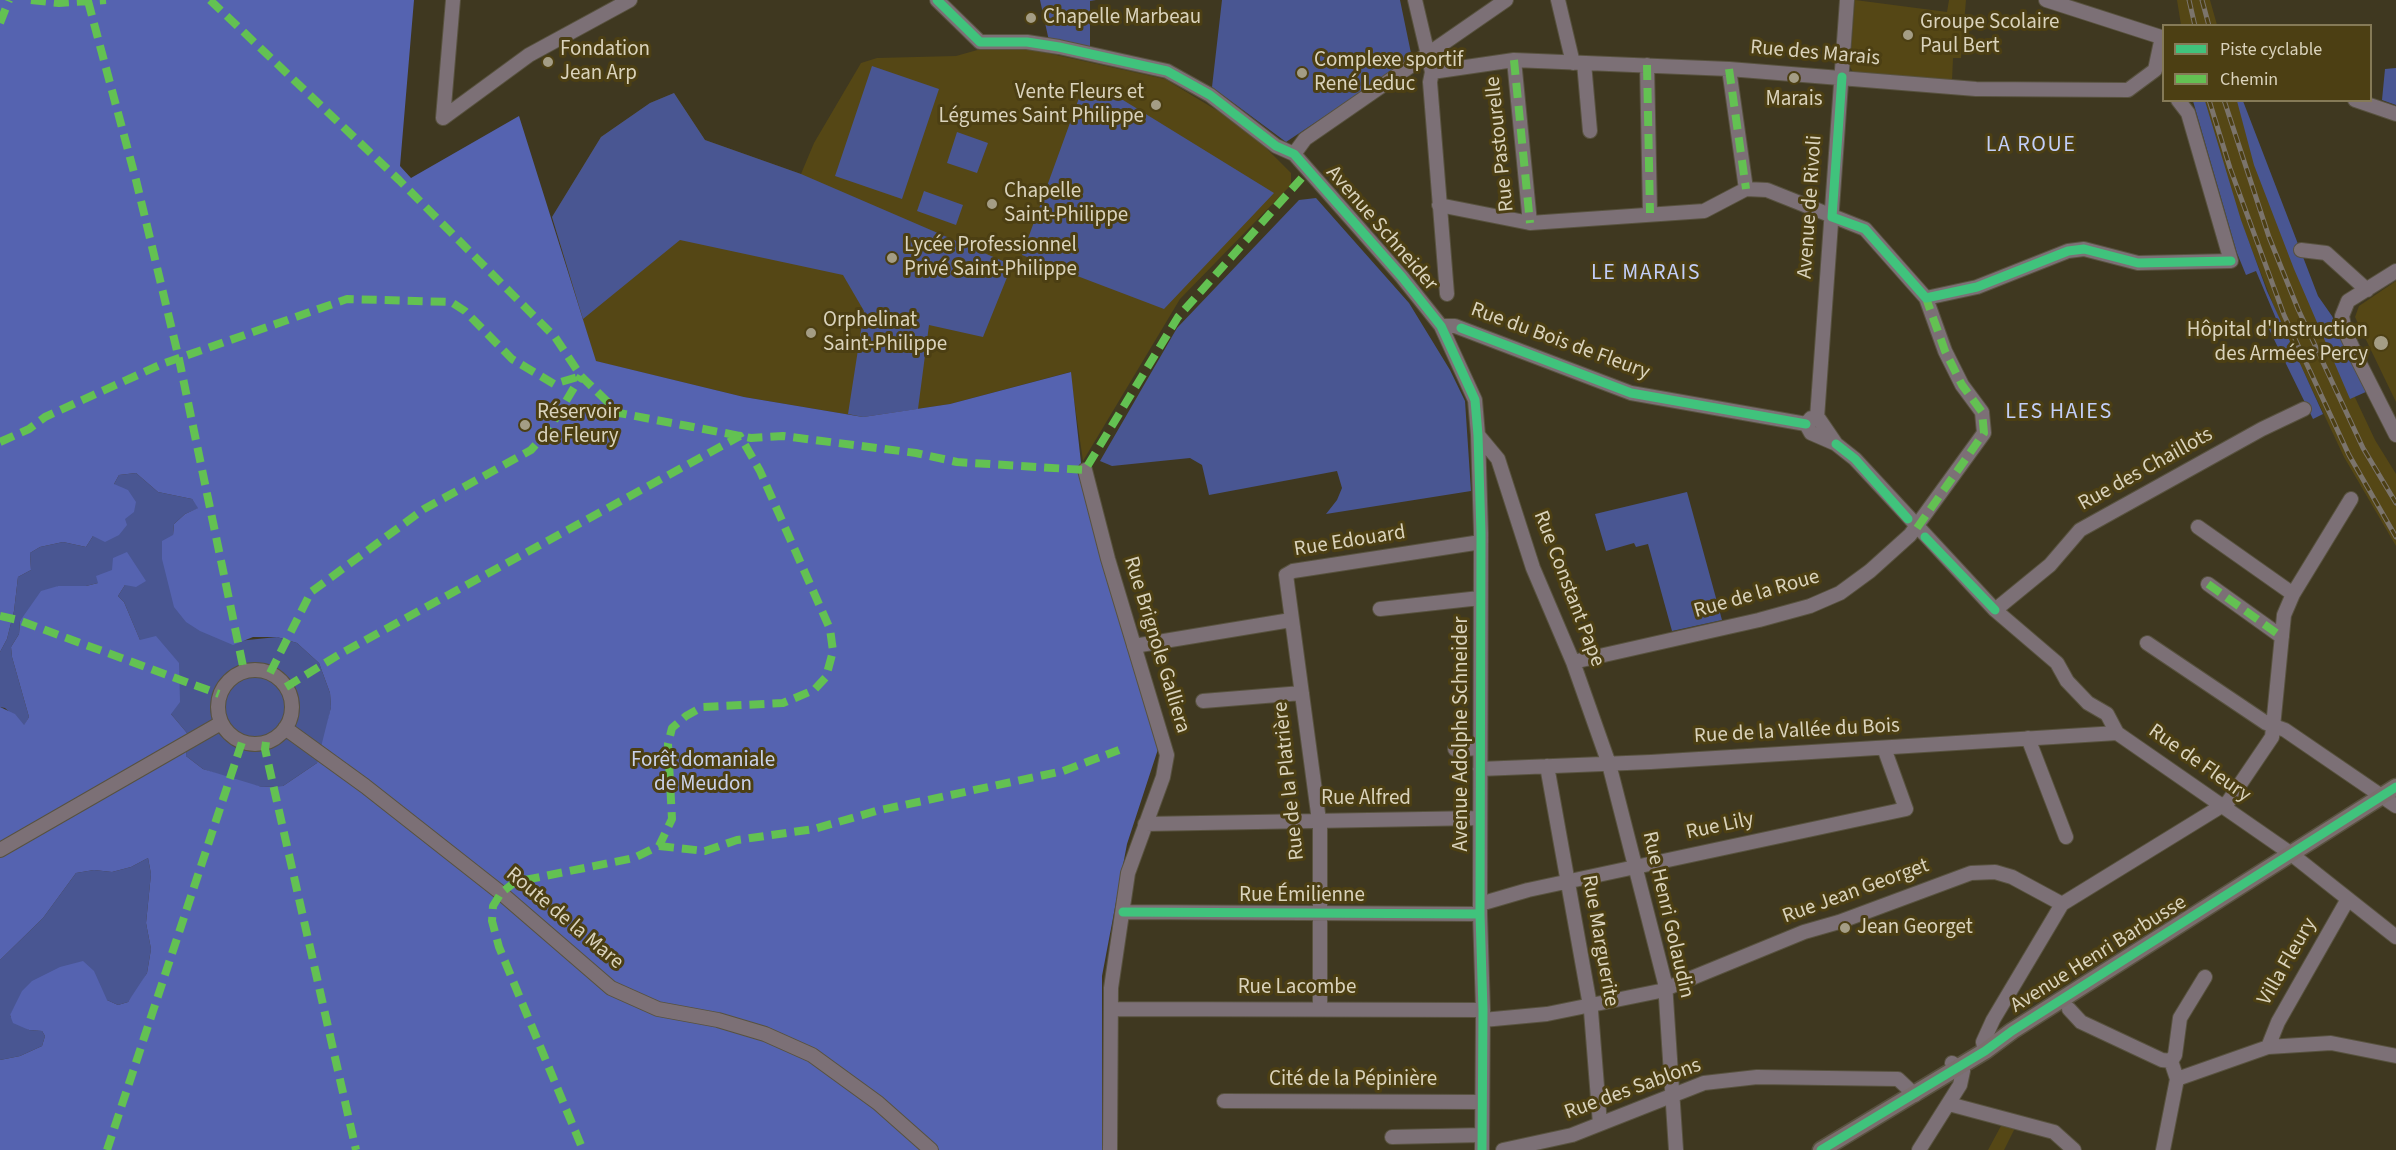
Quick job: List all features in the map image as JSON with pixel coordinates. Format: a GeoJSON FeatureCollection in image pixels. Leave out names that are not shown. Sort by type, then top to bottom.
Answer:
{"type":"FeatureCollection","features":[{"type":"Feature","properties":{"kind":"main road","name":"Avenue Henri Barbusse"},"geometry":{"type":"LineString","coordinates":[[1821,1150],[2389,791]]}},
{"type":"Feature","properties":{"kind":"street"},"geometry":{"type":"LineString","coordinates":[[453,0],[443,118],[529,55],[630,0]]}},
{"type":"Feature","properties":{"kind":"street"},"geometry":{"type":"LineString","coordinates":[[937,0],[980,42],[1027,42],[1167,71],[1210,95],[1276,146],[1294,154],[1305,140],[1506,0]]}},
{"type":"Feature","properties":{"kind":"street"},"geometry":{"type":"LineString","coordinates":[[1415,0],[1432,72],[1430,82],[1447,294]]}},
{"type":"Feature","properties":{"kind":"street"},"geometry":{"type":"LineString","coordinates":[[1558,0],[1579,63],[1590,131]]}},
{"type":"Feature","properties":{"kind":"street","name":"Avenue de Rivoli"},"geometry":{"type":"LineString","coordinates":[[1816,425],[1847,0]]}},
{"type":"Feature","properties":{"kind":"street"},"geometry":{"type":"LineString","coordinates":[[2046,0],[2162,38]]}},
{"type":"Feature","properties":{"kind":"street","name":"Rue des Marais"},"geometry":{"type":"LineString","coordinates":[[1432,72],[1514,60],[1729,69],[1976,88],[2128,90],[2159,76],[2162,48]]}},
{"type":"Feature","properties":{"kind":"street","name":"Rue Pastourelle"},"geometry":{"type":"LineString","coordinates":[[1514,60],[1530,223]]}},
{"type":"Feature","properties":{"kind":"street"},"geometry":{"type":"LineString","coordinates":[[1647,65],[1650,213]]}},
{"type":"Feature","properties":{"kind":"street"},"geometry":{"type":"LineString","coordinates":[[1729,69],[1746,189]]}},
{"type":"Feature","properties":{"kind":"street"},"geometry":{"type":"LineString","coordinates":[[1439,205],[1530,223],[1704,211],[1746,189],[1767,190],[1864,229],[1926,298],[1977,287],[2084,249],[2138,263],[2231,261],[2188,113],[2180,102]]}},
{"type":"Feature","properties":{"kind":"street"},"geometry":{"type":"LineString","coordinates":[[2361,102],[2396,114]]}},
{"type":"Feature","properties":{"kind":"street","name":"Avenue Schneider"},"geometry":{"type":"LineString","coordinates":[[1294,154],[1402,277],[1441,326]]}},
{"type":"Feature","properties":{"kind":"street"},"geometry":{"type":"LineString","coordinates":[[2301,250],[2319,250],[2326,253],[2367,290]]}},
{"type":"Feature","properties":{"kind":"street"},"geometry":{"type":"LineString","coordinates":[[2396,271],[2348,301],[2342,316],[2355,352],[2396,435]]}},
{"type":"Feature","properties":{"kind":"street","name":"Rue de la Roue"},"geometry":{"type":"LineString","coordinates":[[1573,662],[1759,620],[1810,606],[1840,593],[1917,528],[1984,433],[1982,412],[1962,385],[1945,351],[1926,298]]}},
{"type":"Feature","properties":{"kind":"street","name":"Rue du Bois de Fleury"},"geometry":{"type":"LineString","coordinates":[[1441,326],[1455,326],[1631,393],[1816,425],[1855,459],[1995,610]]}},
{"type":"Feature","properties":{"kind":"street","name":"Avenue Adolphe Schneider"},"geometry":{"type":"LineString","coordinates":[[1441,326],[1475,400],[1478,435],[1481,542],[1482,1150]]}},
{"type":"Feature","properties":{"kind":"street","name":"Rue des Chaillots"},"geometry":{"type":"LineString","coordinates":[[1995,610],[2050,565],[2080,530],[2262,429],[2304,409]]}},
{"type":"Feature","properties":{"kind":"street","name":"Rue Constant Pape"},"geometry":{"type":"LineString","coordinates":[[1478,435],[1498,459],[1540,586],[1573,662],[1609,764]]}},
{"type":"Feature","properties":{"kind":"street","name":"Rue Brignole Galliera"},"geometry":{"type":"LineString","coordinates":[[1085,470],[1108,559],[1167,755],[1163,777],[1128,873],[1111,988],[1110,1150]]}},
{"type":"Feature","properties":{"kind":"street"},"geometry":{"type":"LineString","coordinates":[[1984,1047],[1993,1020],[2062,904],[2228,802],[2272,737],[2284,615],[2293,594],[2351,499]]}},
{"type":"Feature","properties":{"kind":"street"},"geometry":{"type":"LineString","coordinates":[[2198,527],[2293,594]]}},
{"type":"Feature","properties":{"kind":"street","name":"Rue Edouard"},"geometry":{"type":"LineString","coordinates":[[1291,620],[1286,580],[1288,572],[1481,542]]}},
{"type":"Feature","properties":{"kind":"street"},"geometry":{"type":"LineString","coordinates":[[2208,584],[2282,637]]}},
{"type":"Feature","properties":{"kind":"street"},"geometry":{"type":"LineString","coordinates":[[1380,609],[1480,598]]}},
{"type":"Feature","properties":{"kind":"street","name":"Rue de Fleury"},"geometry":{"type":"LineString","coordinates":[[1995,610],[2057,663],[2067,681],[2088,703],[2107,714],[2118,733],[2290,853],[2396,936]]}},
{"type":"Feature","properties":{"kind":"street"},"geometry":{"type":"LineString","coordinates":[[1134,646],[1291,620]]}},
{"type":"Feature","properties":{"kind":"street","name":"Rue de la Platrière"},"geometry":{"type":"LineString","coordinates":[[1291,620],[1320,821],[1320,1009]]}},
{"type":"Feature","properties":{"kind":"street"},"geometry":{"type":"LineString","coordinates":[[2147,643],[2273,726],[2284,730],[2389,791],[2396,806]]}},
{"type":"Feature","properties":{"kind":"street"},"geometry":{"type":"LineString","coordinates":[[261,670],[278,678],[290,697],[290,718],[285,728],[266,742],[254,744],[242,742],[230,735],[221,723],[217,709],[219,694],[225,684],[244,671],[261,670]]}},
{"type":"Feature","properties":{"kind":"street"},"geometry":{"type":"LineString","coordinates":[[1203,701],[1302,693]]}},
{"type":"Feature","properties":{"kind":"street"},"geometry":{"type":"LineString","coordinates":[[0,850],[221,723]]}},
{"type":"Feature","properties":{"kind":"street","name":"Route de la Mare"},"geometry":{"type":"LineString","coordinates":[[285,728],[501,893],[611,987],[658,1009],[718,1020],[765,1034],[812,1054],[879,1103],[931,1150]]}},
{"type":"Feature","properties":{"kind":"street","name":"Rue de la Vallée du Bois"},"geometry":{"type":"LineString","coordinates":[[1480,769],[1609,764],[2118,733]]}},
{"type":"Feature","properties":{"kind":"street"},"geometry":{"type":"LineString","coordinates":[[2028,738],[2066,837]]}},
{"type":"Feature","properties":{"kind":"street"},"geometry":{"type":"LineString","coordinates":[[1455,749],[1480,748]]}},
{"type":"Feature","properties":{"kind":"street","name":"Rue Lily"},"geometry":{"type":"LineString","coordinates":[[1480,909],[1568,881],[1906,809],[1884,748]]}},
{"type":"Feature","properties":{"kind":"street","name":"Rue Henri Golaudin"},"geometry":{"type":"LineString","coordinates":[[1609,764],[1665,989],[1676,1150]]}},
{"type":"Feature","properties":{"kind":"street","name":"Rue Marguerite"},"geometry":{"type":"LineString","coordinates":[[1547,766],[1590,1005],[1600,1124]]}},
{"type":"Feature","properties":{"kind":"street","name":"Rue Alfred"},"geometry":{"type":"LineString","coordinates":[[1145,824],[1480,819]]}},
{"type":"Feature","properties":{"kind":"street","name":"Rue Jean Georget"},"geometry":{"type":"LineString","coordinates":[[1590,1005],[1642,996],[1665,989],[1804,932],[1839,922],[1971,873],[1995,872],[2012,877],[2062,904]]}},
{"type":"Feature","properties":{"kind":"street","name":"Villa Fleury"},"geometry":{"type":"LineString","coordinates":[[2268,1047],[2278,1022],[2348,899]]}},
{"type":"Feature","properties":{"kind":"street","name":"Rue Émilienne"},"geometry":{"type":"LineString","coordinates":[[1124,912],[1320,915],[1480,909]]}},
{"type":"Feature","properties":{"kind":"street"},"geometry":{"type":"LineString","coordinates":[[2171,1061],[2175,1055],[2180,1018],[2205,977]]}},
{"type":"Feature","properties":{"kind":"street","name":"Rue Lacombe"},"geometry":{"type":"LineString","coordinates":[[1111,1009],[1320,1009],[1483,1015],[1547,1014],[1590,1005]]}},
{"type":"Feature","properties":{"kind":"street"},"geometry":{"type":"LineString","coordinates":[[2069,1009],[2081,1022],[2162,1060],[2171,1061]]}},
{"type":"Feature","properties":{"kind":"street"},"geometry":{"type":"LineString","coordinates":[[2177,1079],[2268,1047],[2331,1043],[2396,1056]]}},
{"type":"Feature","properties":{"kind":"street"},"geometry":{"type":"LineString","coordinates":[[2163,1150],[2177,1079],[2171,1061]]}},
{"type":"Feature","properties":{"kind":"street"},"geometry":{"type":"LineString","coordinates":[[1919,1150],[1960,1085],[1963,1071],[1955,1066]]}},
{"type":"Feature","properties":{"kind":"street","name":"Rue des Sablons"},"geometry":{"type":"LineString","coordinates":[[1503,1150],[1572,1135],[1704,1083],[1757,1077],[1898,1078],[1912,1091]]}},
{"type":"Feature","properties":{"kind":"street","name":"Cité de la Pépinière"},"geometry":{"type":"LineString","coordinates":[[1224,1101],[1482,1102]]}},
{"type":"Feature","properties":{"kind":"street"},"geometry":{"type":"LineString","coordinates":[[1949,1104],[2054,1132],[2074,1150]]}},
{"type":"Feature","properties":{"kind":"street"},"geometry":{"type":"LineString","coordinates":[[1392,1137],[1482,1135]]}},
{"type":"Feature","properties":{"kind":"shaded area"},"geometry":{"type":"Polygon","coordinates":[[[1040,0],[1096,0],[1090,1],[1090,48],[1049,41],[1040,0]]]}},
{"type":"Feature","properties":{"kind":"shaded area","name":"Complexe sportif René Leduc"},"geometry":{"type":"Polygon","coordinates":[[[1222,0],[1400,0],[1412,58],[1286,142],[1212,87],[1222,0]]]}},
{"type":"Feature","properties":{"kind":"shaded area","name":"Groupe Scolaire Paul Bert"},"geometry":{"type":"Polygon","coordinates":[[[1855,0],[1947,12],[1949,0],[1966,0],[1961,58],[1953,58],[1952,81],[1853,72],[1850,67],[1855,0]]]}},
{"type":"Feature","properties":{"kind":"shaded area"},"geometry":{"type":"Polygon","coordinates":[[[2177,0],[2210,0],[2217,24],[2181,24],[2177,0]]]}},
{"type":"Feature","properties":{"kind":"shaded area","name":"Lycée Professionnel Privé Saint-Philippe"},"geometry":{"type":"Polygon","coordinates":[[[981,49],[1029,49],[1165,79],[1246,128],[1291,173],[1291,185],[1180,299],[1083,461],[1070,372],[950,404],[863,417],[744,397],[595,361],[552,217],[601,137],[650,103],[674,93],[705,140],[801,174],[814,143],[861,63],[877,58],[956,56],[981,49]]]}},
{"type":"Feature","properties":{"kind":"shaded area"},"geometry":{"type":"Polygon","coordinates":[[[872,66],[939,89],[902,199],[835,176],[872,66]]]}},
{"type":"Feature","properties":{"kind":"shaded area"},"geometry":{"type":"Polygon","coordinates":[[[2396,68],[2396,105],[2382,100],[2385,69],[2396,68]]]}},
{"type":"Feature","properties":{"kind":"shaded area"},"geometry":{"type":"Polygon","coordinates":[[[1083,87],[1123,100],[1274,193],[1164,309],[1022,255],[1083,87]]]}},
{"type":"Feature","properties":{"kind":"shaded area"},"geometry":{"type":"Polygon","coordinates":[[[674,93],[705,140],[801,174],[1012,265],[983,337],[929,325],[918,409],[863,417],[848,414],[864,311],[843,275],[680,240],[583,319],[552,217],[601,137],[650,103],[674,93]]]}},
{"type":"Feature","properties":{"kind":"shaded area"},"geometry":{"type":"Polygon","coordinates":[[[2193,102],[2205,102],[2241,220],[2267,291],[2323,414],[2313,419],[2267,325],[2277,321],[2256,271],[2246,275],[2237,253],[2193,102]]]}},
{"type":"Feature","properties":{"kind":"shaded area"},"geometry":{"type":"Polygon","coordinates":[[[2202,102],[2238,102],[2311,304],[2375,440],[2396,474],[2396,546],[2344,457],[2278,317],[2229,191],[2202,102]]]}},
{"type":"Feature","properties":{"kind":"shaded area"},"geometry":{"type":"Polygon","coordinates":[[[2237,102],[2243,102],[2318,296],[2332,316],[2368,391],[2350,399],[2294,269],[2254,165],[2237,102]]]}},
{"type":"Feature","properties":{"kind":"shaded area"},"geometry":{"type":"Polygon","coordinates":[[[957,132],[988,143],[977,173],[947,163],[957,132]]]}},
{"type":"Feature","properties":{"kind":"shaded area"},"geometry":{"type":"Polygon","coordinates":[[[924,191],[963,205],[956,225],[917,211],[924,191]]]}},
{"type":"Feature","properties":{"kind":"shaded area"},"geometry":{"type":"Polygon","coordinates":[[[1316,198],[1409,303],[1450,370],[1465,401],[1471,491],[1326,514],[1337,500],[1342,488],[1337,471],[1209,495],[1202,465],[1190,458],[1112,466],[1100,461],[1177,328],[1299,200],[1316,198]]]}},
{"type":"Feature","properties":{"kind":"shaded area","name":"Hôpital d'Instruction des Armées Percy"},"geometry":{"type":"Polygon","coordinates":[[[2396,281],[2396,402],[2355,317],[2359,306],[2396,281]]]}},
{"type":"Feature","properties":{"kind":"shaded area"},"geometry":{"type":"Polygon","coordinates":[[[136,473],[158,492],[192,499],[199,508],[185,514],[174,524],[173,535],[238,641],[277,637],[297,643],[319,663],[330,693],[331,707],[323,746],[317,763],[283,786],[262,787],[238,782],[203,769],[186,756],[187,733],[171,714],[124,602],[118,596],[125,585],[113,570],[98,583],[86,586],[58,586],[20,621],[19,634],[11,647],[29,717],[24,726],[5,708],[0,707],[0,652],[7,639],[14,611],[18,577],[31,570],[30,553],[40,547],[63,542],[86,547],[93,536],[124,519],[114,484],[119,475],[136,473]]]}},
{"type":"Feature","properties":{"kind":"shaded area"},"geometry":{"type":"Polygon","coordinates":[[[1687,492],[1722,620],[1672,631],[1648,544],[1636,547],[1634,543],[1606,551],[1595,514],[1687,492]]]}},
{"type":"Feature","properties":{"kind":"shaded area"},"geometry":{"type":"Polygon","coordinates":[[[148,858],[151,874],[146,923],[151,949],[147,973],[137,991],[128,1002],[118,1005],[107,1000],[17,1003],[10,1016],[29,1030],[42,1031],[45,1036],[42,1046],[20,1056],[0,1060],[0,960],[43,918],[76,873],[94,870],[112,872],[131,867],[148,858]]]}},
{"type":"Feature","properties":{"kind":"shaded area"},"geometry":{"type":"Polygon","coordinates":[[[2002,1124],[2015,1128],[2004,1150],[1988,1150],[2002,1124]]]}},
{"type":"Feature","properties":{"kind":"green space","name":"Forêt domaniale de Meudon"},"geometry":{"type":"Polygon","coordinates":[[[0,0],[414,0],[400,166],[411,178],[519,116],[596,361],[744,397],[863,417],[950,404],[1071,372],[1082,472],[1161,740],[1127,844],[1102,976],[1102,1150],[0,1150],[0,1060],[20,1056],[42,1046],[45,1036],[42,1031],[29,1030],[13,1023],[10,1015],[22,991],[32,981],[60,967],[83,961],[94,971],[107,1000],[118,1005],[128,1002],[147,973],[151,949],[146,923],[151,874],[148,858],[131,867],[112,872],[94,870],[76,873],[43,918],[0,960],[0,707],[15,714],[24,725],[29,717],[11,647],[19,634],[20,621],[41,591],[58,586],[86,586],[98,583],[96,576],[112,570],[113,558],[127,552],[146,581],[136,587],[125,585],[118,596],[124,602],[140,640],[156,636],[179,663],[180,702],[171,714],[187,733],[186,756],[203,769],[262,787],[283,786],[317,763],[331,707],[330,693],[319,663],[297,643],[277,637],[253,637],[233,645],[200,631],[186,622],[174,607],[162,559],[162,541],[173,535],[174,524],[185,514],[198,508],[192,499],[158,492],[136,473],[119,475],[114,484],[128,490],[136,502],[134,512],[125,519],[127,525],[119,535],[105,542],[93,536],[86,547],[63,542],[40,547],[30,553],[31,570],[18,577],[14,611],[7,639],[0,652],[0,0]]]}},
{"type":"Feature","properties":{"kind":"railway"},"geometry":{"type":"LineString","coordinates":[[2189,0],[2195,24]]}},
{"type":"Feature","properties":{"kind":"railway"},"geometry":{"type":"LineString","coordinates":[[2202,0],[2208,24]]}},
{"type":"Feature","properties":{"kind":"railway"},"geometry":{"type":"LineString","coordinates":[[2210,102],[2230,168],[2284,315],[2349,455],[2396,537]]}},
{"type":"Feature","properties":{"kind":"railway"},"geometry":{"type":"LineString","coordinates":[[2225,102],[2269,237],[2298,309],[2363,448],[2396,503]]}},
{"type":"Feature","properties":{"kind":"marked path"},"geometry":{"type":"LineString","coordinates":[[0,23],[9,0]]}},
{"type":"Feature","properties":{"kind":"marked path"},"geometry":{"type":"LineString","coordinates":[[31,0],[59,3],[106,0]]}},
{"type":"Feature","properties":{"kind":"marked path"},"geometry":{"type":"LineString","coordinates":[[210,0],[399,180],[555,337],[581,376],[619,413],[751,438],[783,436],[916,453],[957,462],[1085,470],[1178,317],[1307,172]]}},
{"type":"Feature","properties":{"kind":"marked path"},"geometry":{"type":"LineString","coordinates":[[88,1],[136,180],[179,359],[244,671]]}},
{"type":"Feature","properties":{"kind":"marked path"},"geometry":{"type":"LineString","coordinates":[[1514,60],[1530,223]]}},
{"type":"Feature","properties":{"kind":"marked path"},"geometry":{"type":"LineString","coordinates":[[1647,65],[1650,213]]}},
{"type":"Feature","properties":{"kind":"marked path"},"geometry":{"type":"LineString","coordinates":[[1729,69],[1746,189]]}},
{"type":"Feature","properties":{"kind":"marked path"},"geometry":{"type":"LineString","coordinates":[[1917,528],[1984,433],[1982,412],[1962,385],[1945,351],[1926,298]]}},
{"type":"Feature","properties":{"kind":"marked path"},"geometry":{"type":"LineString","coordinates":[[0,442],[29,429],[45,417],[162,364],[347,299],[451,302],[465,311],[512,359],[554,384],[581,376]]}},
{"type":"Feature","properties":{"kind":"marked path"},"geometry":{"type":"LineString","coordinates":[[270,673],[311,592],[424,509],[531,450],[548,431],[581,376]]}},
{"type":"Feature","properties":{"kind":"marked path"},"geometry":{"type":"LineString","coordinates":[[286,687],[340,654],[740,436],[760,471],[830,629],[833,651],[826,677],[814,690],[783,703],[702,707],[686,716],[672,728],[668,744],[672,819],[659,846],[634,858],[515,882],[501,893],[493,906],[492,921],[499,947],[583,1150]]}},
{"type":"Feature","properties":{"kind":"marked path"},"geometry":{"type":"LineString","coordinates":[[2208,584],[2282,637]]}},
{"type":"Feature","properties":{"kind":"marked path"},"geometry":{"type":"LineString","coordinates":[[0,616],[18,620],[219,694]]}},
{"type":"Feature","properties":{"kind":"marked path"},"geometry":{"type":"LineString","coordinates":[[107,1150],[242,742]]}},
{"type":"Feature","properties":{"kind":"marked path"},"geometry":{"type":"LineString","coordinates":[[266,742],[265,749],[356,1150]]}},
{"type":"Feature","properties":{"kind":"marked path"},"geometry":{"type":"LineString","coordinates":[[659,846],[705,851],[737,840],[814,829],[876,811],[1063,771],[1119,750]]}},
{"type":"Feature","properties":{"kind":"cycle path"},"geometry":{"type":"LineString","coordinates":[[937,0],[980,42],[1027,42],[1167,71],[1210,95],[1276,146],[1294,154],[1402,277],[1441,326],[1475,400],[1478,435],[1481,533],[1482,1150]]}},
{"type":"Feature","properties":{"kind":"cycle path"},"geometry":{"type":"LineString","coordinates":[[1842,77],[1832,217],[1865,229],[1926,298],[1977,287],[2068,251],[2084,249],[2138,263],[2231,261]]}},
{"type":"Feature","properties":{"kind":"cycle path"},"geometry":{"type":"LineString","coordinates":[[1461,328],[1631,393],[1806,424]]}},
{"type":"Feature","properties":{"kind":"cycle path"},"geometry":{"type":"LineString","coordinates":[[1836,444],[1855,459],[1908,519]]}},
{"type":"Feature","properties":{"kind":"cycle path"},"geometry":{"type":"LineString","coordinates":[[1925,537],[1995,610]]}},
{"type":"Feature","properties":{"kind":"cycle path"},"geometry":{"type":"LineString","coordinates":[[1821,1150],[1985,1051],[2012,1031],[2396,787]]}},
{"type":"Feature","properties":{"kind":"cycle path"},"geometry":{"type":"LineString","coordinates":[[1123,912],[1480,914]]}},
{"type":"Feature","properties":{"kind":"place","name":"Chapelle Marbeau"},"geometry":{"type":"Point","coordinates":[1031,18]}},
{"type":"Feature","properties":{"kind":"place","name":"Groupe Scolaire Paul Bert"},"geometry":{"type":"Point","coordinates":[1908,35]}},
{"type":"Feature","properties":{"kind":"place","name":"Fondation Jean Arp"},"geometry":{"type":"Point","coordinates":[548,62]}},
{"type":"Feature","properties":{"kind":"place","name":"Complexe sportif René Leduc"},"geometry":{"type":"Point","coordinates":[1302,73]}},
{"type":"Feature","properties":{"kind":"place","name":"Marais"},"geometry":{"type":"Point","coordinates":[1794,78]}},
{"type":"Feature","properties":{"kind":"place","name":"Vente Fleurs et Légumes Saint Philippe"},"geometry":{"type":"Point","coordinates":[1156,105]}},
{"type":"Feature","properties":{"kind":"place","name":"Chapelle Saint-Philippe"},"geometry":{"type":"Point","coordinates":[992,204]}},
{"type":"Feature","properties":{"kind":"place","name":"Lycée Professionnel Privé Saint-Philippe"},"geometry":{"type":"Point","coordinates":[892,258]}},
{"type":"Feature","properties":{"kind":"place","name":"Orphelinat Saint-Philippe"},"geometry":{"type":"Point","coordinates":[811,333]}},
{"type":"Feature","properties":{"kind":"place","name":"Hôpital d'Instruction des Armées Percy"},"geometry":{"type":"Point","coordinates":[2381,343]}},
{"type":"Feature","properties":{"kind":"place","name":"Réservoir de Fleury"},"geometry":{"type":"Point","coordinates":[525,425]}},
{"type":"Feature","properties":{"kind":"place","name":"Jean Georget"},"geometry":{"type":"Point","coordinates":[1845,928]}},
{"type":"Feature","properties":{"kind":"district","name":"LA ROUE"},"geometry":{"type":"Point","coordinates":[2031,146]}},
{"type":"Feature","properties":{"kind":"district","name":"LE MARAIS"},"geometry":{"type":"Point","coordinates":[1646,274]}},
{"type":"Feature","properties":{"kind":"district","name":"LES HAIES"},"geometry":{"type":"Point","coordinates":[2059,413]}}]}
